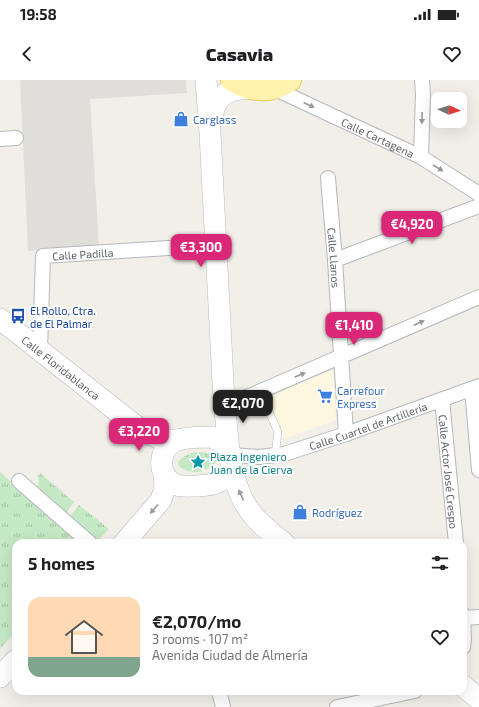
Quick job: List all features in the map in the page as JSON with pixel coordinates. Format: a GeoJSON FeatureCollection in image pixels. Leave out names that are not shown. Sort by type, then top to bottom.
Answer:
{"type":"FeatureCollection","features":[{"type":"Feature","properties":{"kind":"main road"},"geometry":{"type":"LineString","coordinates":[[206,80],[224,401],[231,456],[240,493],[250,512],[259,522],[279,539]]}},
{"type":"Feature","properties":{"kind":"main road"},"geometry":{"type":"LineString","coordinates":[[210,133],[213,109],[216,103],[221,97],[240,84],[257,90],[282,84]]}},
{"type":"Feature","properties":{"kind":"main road","name":"Calle Floridablanca"},"geometry":{"type":"LineString","coordinates":[[0,319],[141,430],[156,449],[163,468]]}},
{"type":"Feature","properties":{"kind":"main road"},"geometry":{"type":"LineString","coordinates":[[128,539],[162,500],[165,487],[162,456],[167,448],[179,440],[211,437],[216,434],[221,424],[224,401]]}},
{"type":"Feature","properties":{"kind":"main road","name":"Calle Floridablanca"},"geometry":{"type":"LineString","coordinates":[[141,430],[163,440],[179,440]]}},
{"type":"Feature","properties":{"kind":"main road"},"geometry":{"type":"LineString","coordinates":[[163,468],[170,481],[178,486],[211,485],[219,482],[229,473],[231,456],[224,443],[211,437]]}},
{"type":"Feature","properties":{"kind":"main road"},"geometry":{"type":"LineString","coordinates":[[0,677],[12,664]]}},
{"type":"Feature","properties":{"kind":"main road"},"geometry":{"type":"LineString","coordinates":[[467,689],[479,699]]}},
{"type":"Feature","properties":{"kind":"street"},"geometry":{"type":"LineString","coordinates":[[421,157],[422,80]]}},
{"type":"Feature","properties":{"kind":"street","name":"Calle Cartagena"},"geometry":{"type":"LineString","coordinates":[[282,84],[421,157],[479,194]]}},
{"type":"Feature","properties":{"kind":"street"},"geometry":{"type":"LineString","coordinates":[[0,139],[16,138]]}},
{"type":"Feature","properties":{"kind":"street","name":"Calle Llanos"},"geometry":{"type":"LineString","coordinates":[[328,178],[335,260],[346,434]]}},
{"type":"Feature","properties":{"kind":"street"},"geometry":{"type":"LineString","coordinates":[[335,260],[479,206]]}},
{"type":"Feature","properties":{"kind":"street","name":"Calle Padilla"},"geometry":{"type":"LineString","coordinates":[[40,350],[43,256],[216,245]]}},
{"type":"Feature","properties":{"kind":"street"},"geometry":{"type":"LineString","coordinates":[[224,401],[237,400],[260,392],[479,297]]}},
{"type":"Feature","properties":{"kind":"street"},"geometry":{"type":"LineString","coordinates":[[475,388],[479,470]]}},
{"type":"Feature","properties":{"kind":"street","name":"Calle Cuartel de Artillería"},"geometry":{"type":"LineString","coordinates":[[231,456],[259,457],[300,449],[475,388]]}},
{"type":"Feature","properties":{"kind":"street","name":"Calle Actor José Crespo"},"geometry":{"type":"LineString","coordinates":[[442,400],[456,539]]}},
{"type":"Feature","properties":{"kind":"street"},"geometry":{"type":"LineString","coordinates":[[19,480],[85,539]]}},
{"type":"Feature","properties":{"kind":"street"},"geometry":{"type":"LineString","coordinates":[[467,618],[479,617]]}},
{"type":"Feature","properties":{"kind":"street"},"geometry":{"type":"LineString","coordinates":[[220,695],[223,707]]}},
{"type":"Feature","properties":{"kind":"street"},"geometry":{"type":"LineString","coordinates":[[337,707],[396,695]]}},
{"type":"Feature","properties":{"kind":"lane"},"geometry":{"type":"LineString","coordinates":[[260,392],[278,432],[275,455]]}},
{"type":"Feature","properties":{"kind":"shaded area"},"geometry":{"type":"Polygon","coordinates":[[[20,80],[186,80],[187,93],[90,99],[99,247],[28,251],[20,80]]]}},
{"type":"Feature","properties":{"kind":"shaded area"},"geometry":{"type":"Polygon","coordinates":[[[333,370],[336,420],[284,439],[267,421],[260,407],[263,399],[333,370]]]}},
{"type":"Feature","properties":{"kind":"green space"},"geometry":{"type":"Polygon","coordinates":[[[195,452],[208,453],[216,458],[216,462],[208,469],[198,472],[188,471],[179,466],[178,463],[183,457],[195,452]]]}},
{"type":"Feature","properties":{"kind":"green space"},"geometry":{"type":"Polygon","coordinates":[[[0,472],[74,539],[12,539],[12,636],[0,649],[0,472]]]}},
{"type":"Feature","properties":{"kind":"green space"},"geometry":{"type":"Polygon","coordinates":[[[40,473],[74,502],[66,513],[37,488],[39,479],[38,476],[40,473]]]}},
{"type":"Feature","properties":{"kind":"green space"},"geometry":{"type":"Polygon","coordinates":[[[79,505],[109,529],[99,539],[95,539],[70,517],[79,505]]]}},
{"type":"Feature","properties":{"kind":"place","name":"Carglass"},"geometry":{"type":"Point","coordinates":[181,119]}},
{"type":"Feature","properties":{"kind":"place","name":"El Rollo, Ctra. de El Palmar"},"geometry":{"type":"Point","coordinates":[18,316]}},
{"type":"Feature","properties":{"kind":"place","name":"Carrefour Express"},"geometry":{"type":"Point","coordinates":[325,396]}},
{"type":"Feature","properties":{"kind":"place","name":"Plaza Ingeniero Juan de la Cierva"},"geometry":{"type":"Point","coordinates":[198,462]}},
{"type":"Feature","properties":{"kind":"place","name":"Rodríguez"},"geometry":{"type":"Point","coordinates":[300,512]}}]}
